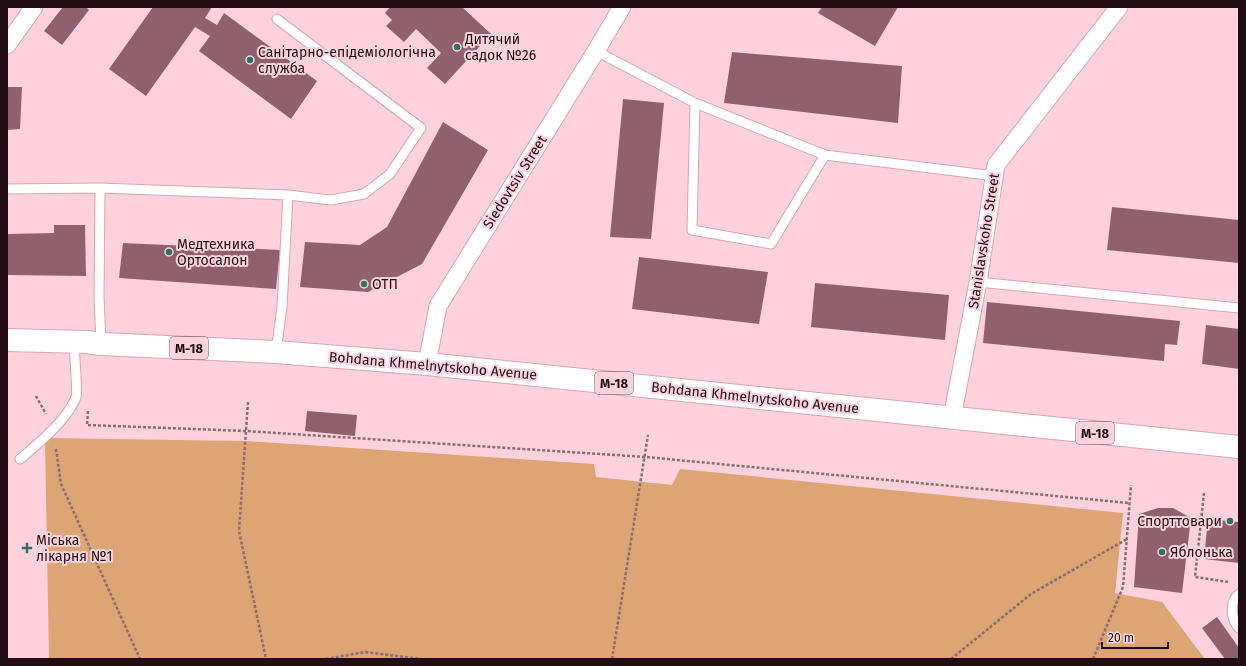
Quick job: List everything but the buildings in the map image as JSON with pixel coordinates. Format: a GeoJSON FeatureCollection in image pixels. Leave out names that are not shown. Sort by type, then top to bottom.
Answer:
{"type":"FeatureCollection","features":[{"type":"Feature","properties":{"kind":"highway","name":"Bohdana Khmelnytskoho Avenue"},"geometry":{"type":"LineString","coordinates":[[7,340],[87,342],[101,344],[276,352],[427,364],[1239,447]]}},
{"type":"Feature","properties":{"kind":"street"},"geometry":{"type":"LineString","coordinates":[[7,45],[34,7]]}},
{"type":"Feature","properties":{"kind":"street","name":"Siedovtsiv Street"},"geometry":{"type":"LineString","coordinates":[[427,364],[438,306],[622,7]]}},
{"type":"Feature","properties":{"kind":"street","name":"Stanislavskoho Street"},"geometry":{"type":"LineString","coordinates":[[952,418],[978,282],[996,166],[1119,7]]}},
{"type":"Feature","properties":{"kind":"lane"},"geometry":{"type":"LineString","coordinates":[[7,189],[100,188],[288,195],[331,200],[364,194],[390,174],[421,128],[277,19]]}},
{"type":"Feature","properties":{"kind":"lane"},"geometry":{"type":"LineString","coordinates":[[596,51],[695,103],[825,155],[995,176]]}},
{"type":"Feature","properties":{"kind":"lane"},"geometry":{"type":"LineString","coordinates":[[695,103],[692,230],[771,244],[825,155]]}},
{"type":"Feature","properties":{"kind":"lane"},"geometry":{"type":"LineString","coordinates":[[100,188],[99,296],[101,344]]}},
{"type":"Feature","properties":{"kind":"lane"},"geometry":{"type":"LineString","coordinates":[[276,352],[282,307],[288,195]]}},
{"type":"Feature","properties":{"kind":"lane"},"geometry":{"type":"LineString","coordinates":[[978,282],[1239,308]]}},
{"type":"Feature","properties":{"kind":"lane"},"geometry":{"type":"LineString","coordinates":[[20,459],[53,428],[68,410],[76,396],[74,342]]}},
{"type":"Feature","properties":{"kind":"lane"},"geometry":{"type":"LineString","coordinates":[[1239,594],[1235,597],[1232,611],[1236,625],[1239,628]]}},
{"type":"Feature","properties":{"kind":"path"},"geometry":{"type":"LineString","coordinates":[[36,396],[53,428],[61,484],[140,659]]}},
{"type":"Feature","properties":{"kind":"path"},"geometry":{"type":"LineString","coordinates":[[248,402],[240,532],[266,659]]}},
{"type":"Feature","properties":{"kind":"path"},"geometry":{"type":"LineString","coordinates":[[88,410],[87,425],[246,431],[646,457],[1129,503]]}},
{"type":"Feature","properties":{"kind":"path"},"geometry":{"type":"LineString","coordinates":[[612,659],[646,457],[648,435]]}},
{"type":"Feature","properties":{"kind":"path"},"geometry":{"type":"LineString","coordinates":[[1093,659],[1123,587],[1131,485]]}},
{"type":"Feature","properties":{"kind":"path"},"geometry":{"type":"LineString","coordinates":[[1204,493],[1195,577],[1232,583]]}},
{"type":"Feature","properties":{"kind":"path"},"geometry":{"type":"LineString","coordinates":[[951,659],[1031,594],[1127,539]]}},
{"type":"Feature","properties":{"kind":"path"},"geometry":{"type":"LineString","coordinates":[[326,659],[365,652],[421,659]]}},
{"type":"Feature","properties":{"kind":"shaded area"},"geometry":{"type":"Polygon","coordinates":[[[45,438],[245,441],[594,464],[596,477],[672,485],[680,469],[1123,513],[1115,593],[1162,602],[1205,659],[49,659],[45,438]]]}},
{"type":"Feature","properties":{"kind":"place","name":"Дитячий садок №26"},"geometry":{"type":"Point","coordinates":[457,47]}},
{"type":"Feature","properties":{"kind":"place","name":"Санітарно-епідеміологічна служба"},"geometry":{"type":"Point","coordinates":[250,60]}},
{"type":"Feature","properties":{"kind":"place","name":"Медтехника Ортосалон"},"geometry":{"type":"Point","coordinates":[169,252]}},
{"type":"Feature","properties":{"kind":"place","name":"ОТП"},"geometry":{"type":"Point","coordinates":[364,284]}},
{"type":"Feature","properties":{"kind":"place","name":"Спорттовари"},"geometry":{"type":"Point","coordinates":[1230,521]}},
{"type":"Feature","properties":{"kind":"place","name":"Міська лікарня №1"},"geometry":{"type":"Point","coordinates":[27,548]}},
{"type":"Feature","properties":{"kind":"place","name":"Яблонька"},"geometry":{"type":"Point","coordinates":[1162,552]}}]}
